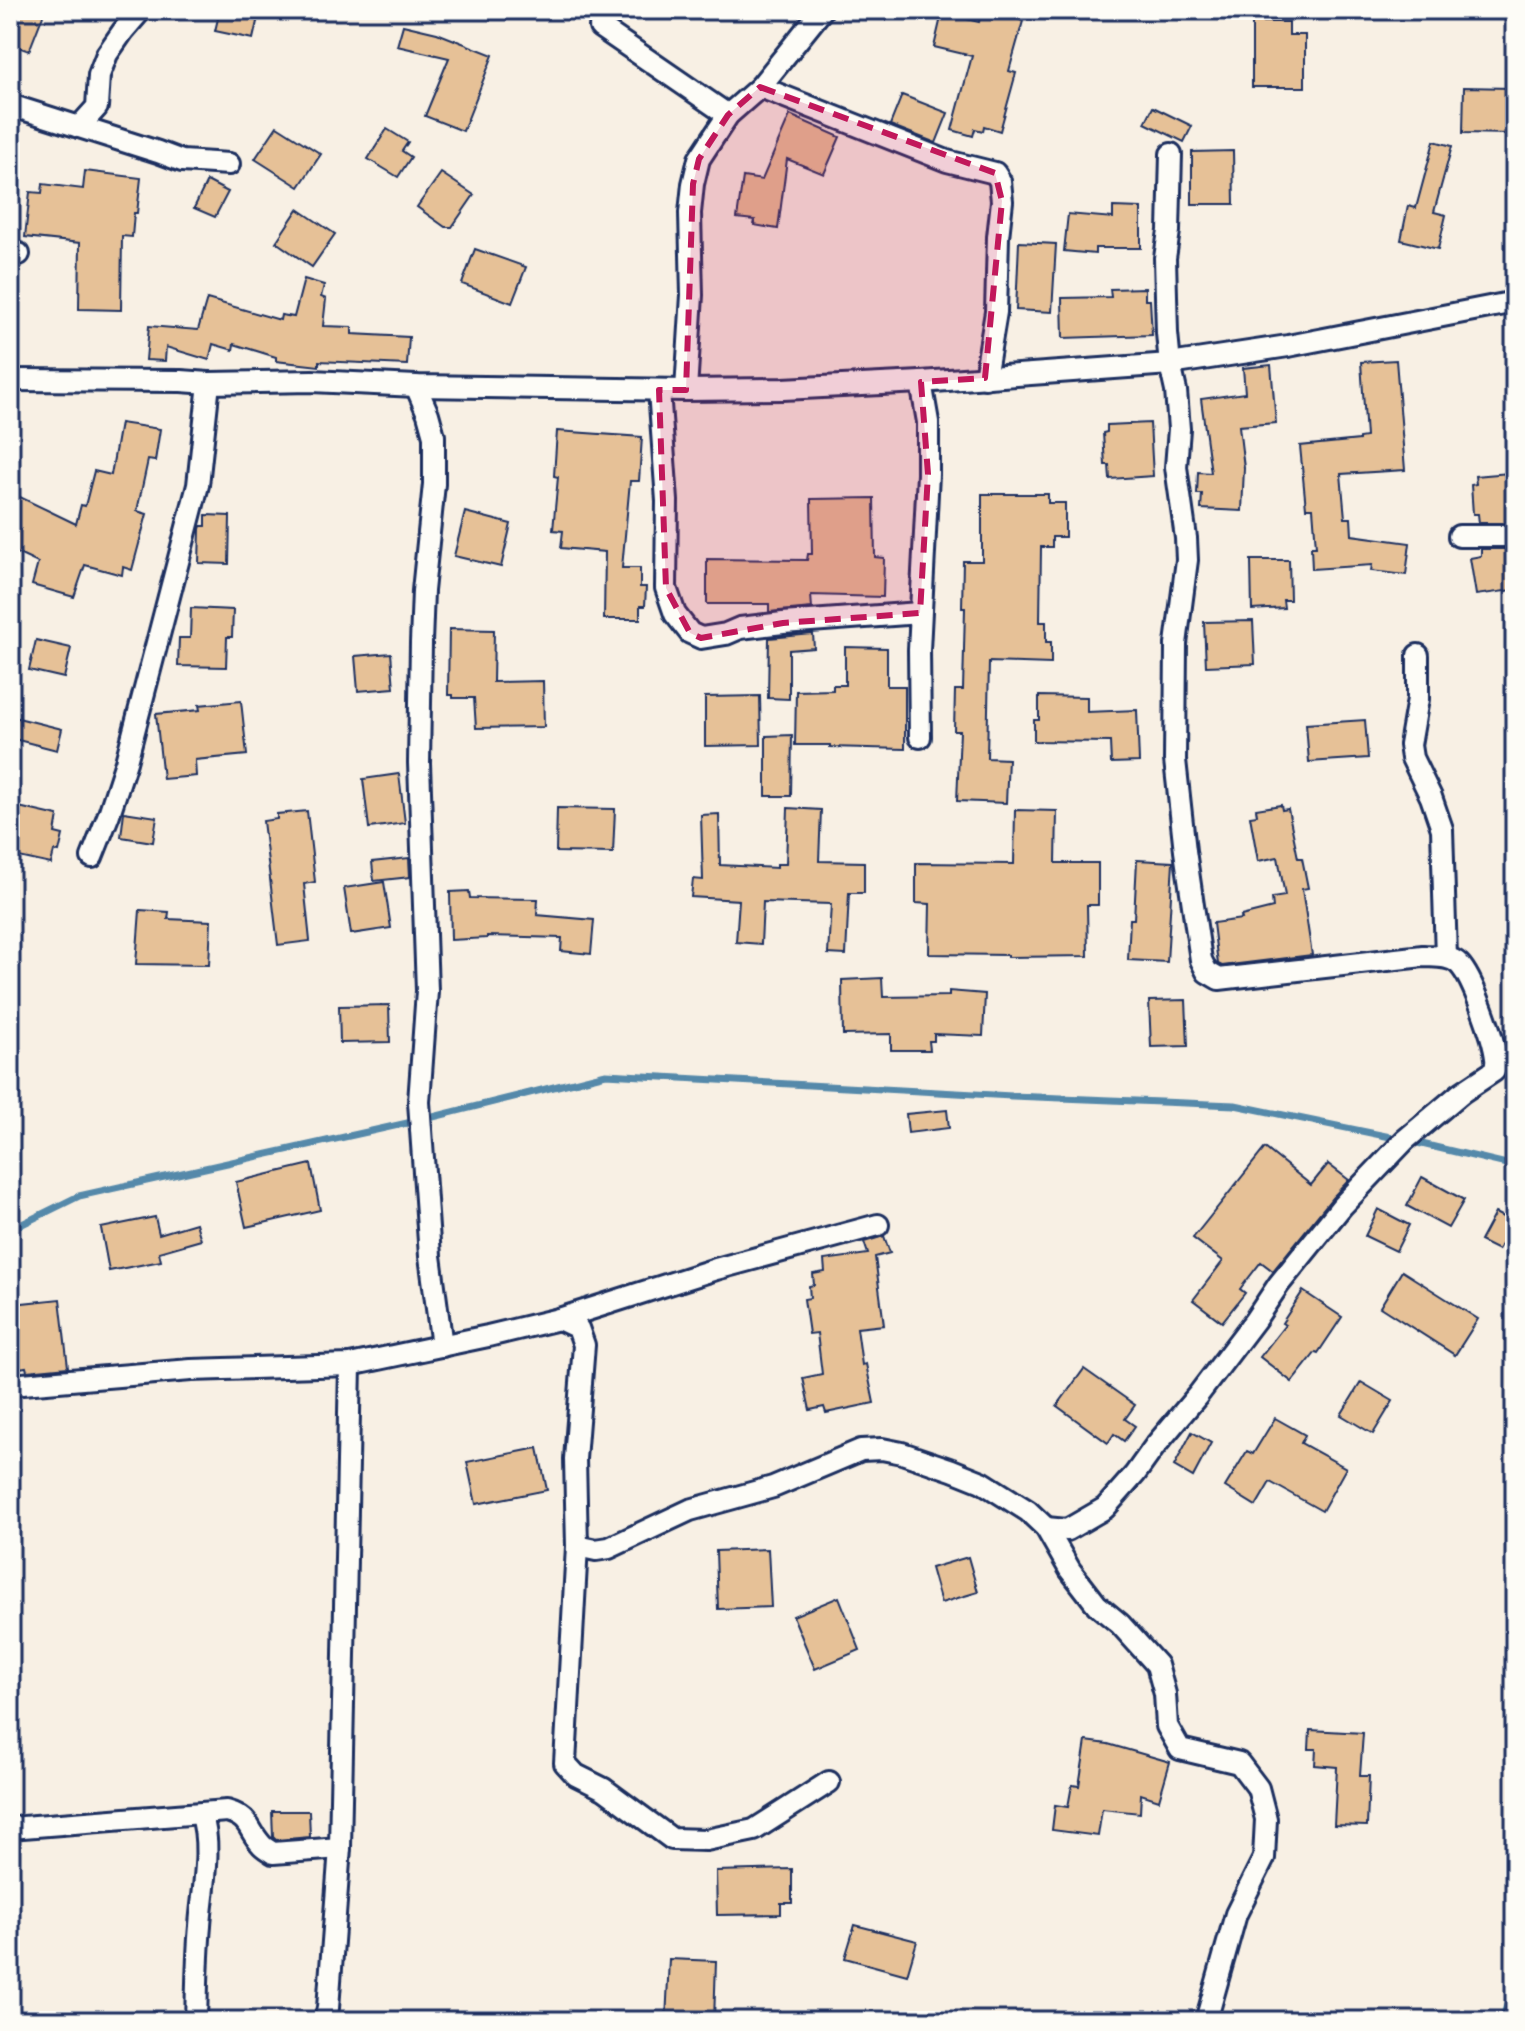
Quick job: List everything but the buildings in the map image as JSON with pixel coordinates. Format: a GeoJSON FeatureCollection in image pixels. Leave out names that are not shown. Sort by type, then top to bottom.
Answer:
{"type":"FeatureCollection","features":[{"type":"Feature","properties":{"kind":"street"},"geometry":{"type":"LineString","coordinates":[[79,127],[97,107],[99,75],[107,54],[141,10]]}},
{"type":"Feature","properties":{"kind":"street"},"geometry":{"type":"LineString","coordinates":[[686,390],[692,295],[690,213],[699,159],[728,115],[760,87],[822,10]]}},
{"type":"Feature","properties":{"kind":"street"},"geometry":{"type":"LineString","coordinates":[[600,27],[728,115]]}},
{"type":"Feature","properties":{"kind":"street"},"geometry":{"type":"LineString","coordinates":[[760,87],[947,161],[995,173],[1000,181],[1002,201],[996,312],[985,378]]}},
{"type":"Feature","properties":{"kind":"street"},"geometry":{"type":"LineString","coordinates":[[10,105],[182,161],[229,164]]}},
{"type":"Feature","properties":{"kind":"street"},"geometry":{"type":"LineString","coordinates":[[1046,1528],[1067,1530],[1105,1508],[1198,1395],[1279,1284],[1342,1206],[1405,1140],[1461,1093],[1494,1071],[1497,1061],[1472,985],[1459,964],[1446,957],[1423,956],[1219,979],[1207,972],[1201,960],[1175,760],[1176,644],[1187,560],[1176,467],[1179,429],[1176,391],[1167,333],[1165,258],[1169,231],[1171,154]]}},
{"type":"Feature","properties":{"kind":"street"},"geometry":{"type":"LineString","coordinates":[[10,380],[312,381],[659,390],[783,389],[921,382],[1170,364],[1288,346],[1515,302]]}},
{"type":"Feature","properties":{"kind":"street"},"geometry":{"type":"LineString","coordinates":[[920,737],[920,613],[928,474],[928,422],[921,382]]}},
{"type":"Feature","properties":{"kind":"street"},"geometry":{"type":"LineString","coordinates":[[92,857],[126,762],[198,485],[209,383]]}},
{"type":"Feature","properties":{"kind":"street"},"geometry":{"type":"LineString","coordinates":[[416,386],[434,436],[434,484],[421,643],[419,763],[427,991],[419,1102],[430,1256],[442,1346]]}},
{"type":"Feature","properties":{"kind":"street"},"geometry":{"type":"LineString","coordinates":[[659,390],[667,501],[666,588],[675,614],[690,633],[701,638],[740,628],[920,613]]}},
{"type":"Feature","properties":{"kind":"street"},"geometry":{"type":"LineString","coordinates":[[1459,536],[1515,536]]}},
{"type":"Feature","properties":{"kind":"street"},"geometry":{"type":"LineString","coordinates":[[1418,655],[1418,699],[1410,745],[1412,758],[1442,829],[1446,957]]}},
{"type":"Feature","properties":{"kind":"street"},"geometry":{"type":"LineString","coordinates":[[10,1385],[191,1370],[350,1365],[559,1319],[716,1269],[878,1225]]}},
{"type":"Feature","properties":{"kind":"street"},"geometry":{"type":"LineString","coordinates":[[559,1319],[578,1328],[584,1345],[575,1459],[577,1546],[565,1763],[576,1775],[604,1789],[672,1839],[706,1840],[754,1830],[829,1782]]}},
{"type":"Feature","properties":{"kind":"street"},"geometry":{"type":"LineString","coordinates":[[325,2021],[340,1848],[350,1365]]}},
{"type":"Feature","properties":{"kind":"street"},"geometry":{"type":"LineString","coordinates":[[577,1546],[596,1550],[609,1548],[690,1510],[773,1487],[861,1450],[882,1449],[902,1453],[982,1482],[1028,1511],[1046,1528],[1070,1570],[1097,1605],[1120,1624],[1157,1665],[1165,1694],[1167,1726],[1180,1749],[1239,1763],[1258,1788],[1266,1819],[1264,1858],[1236,1914],[1206,2021]]}},
{"type":"Feature","properties":{"kind":"street"},"geometry":{"type":"LineString","coordinates":[[10,1828],[227,1811],[239,1815],[252,1828],[261,1844],[273,1853],[340,1848]]}},
{"type":"Feature","properties":{"kind":"street"},"geometry":{"type":"LineString","coordinates":[[196,2021],[200,1922],[205,1890],[206,1827],[201,1814]]}},
{"type":"Feature","properties":{"kind":"highlighted area"},"geometry":{"type":"Polygon","coordinates":[[[760,87],[995,173],[1002,201],[985,378],[921,382],[928,474],[920,613],[783,623],[701,638],[690,633],[666,588],[659,390],[686,390],[693,184],[699,159],[728,115],[760,87]]]}},
{"type":"Feature","properties":{"kind":"waterway"},"geometry":{"type":"LineString","coordinates":[[10,1230],[79,1196],[421,1120],[606,1074],[1235,1105],[1515,1166]]}},
{"type":"Feature","properties":{"kind":"waterway"},"geometry":{"type":"LineString","coordinates":[[1502,2021],[1515,1980]]}}]}
